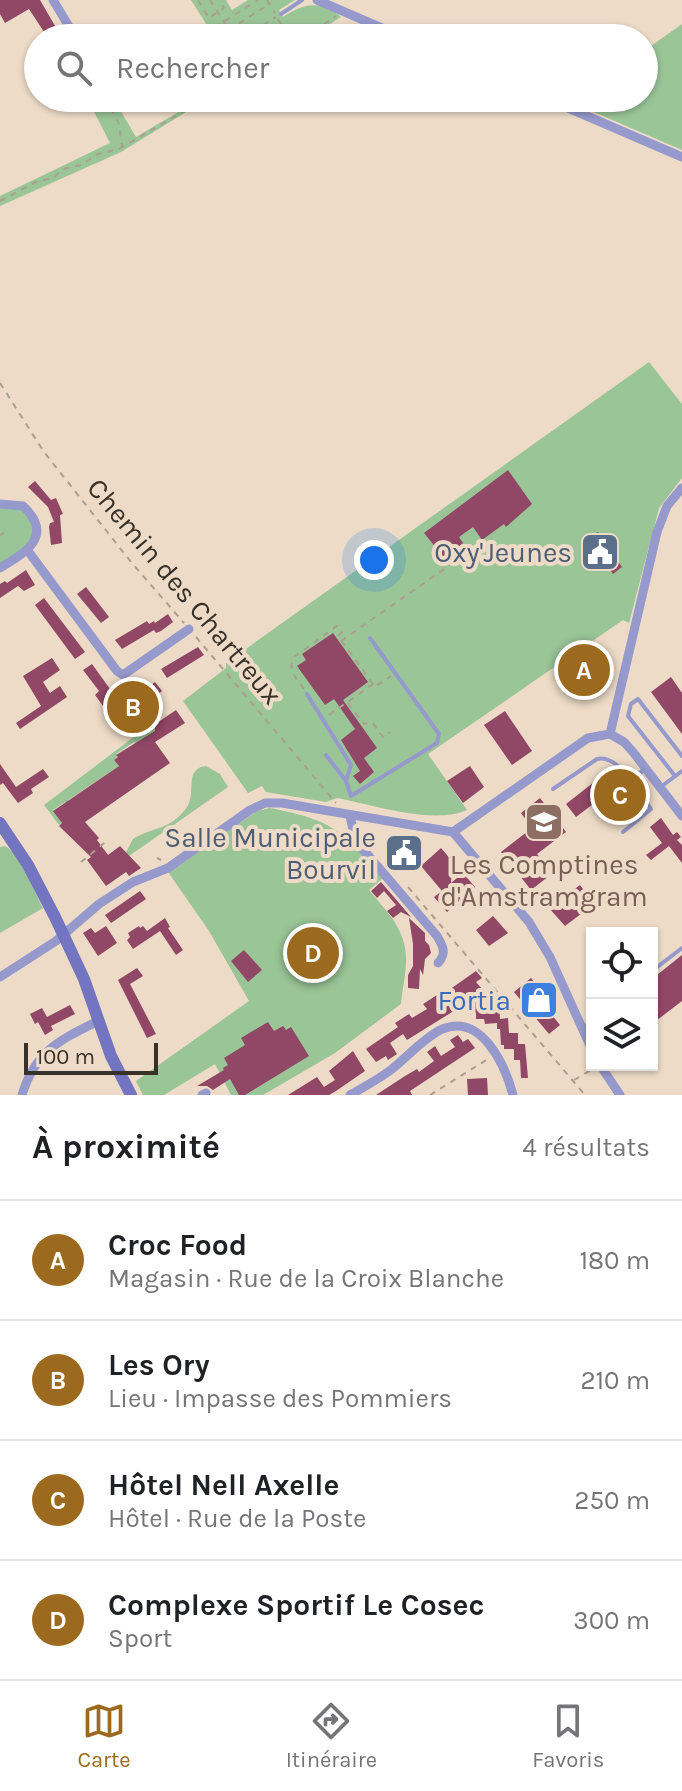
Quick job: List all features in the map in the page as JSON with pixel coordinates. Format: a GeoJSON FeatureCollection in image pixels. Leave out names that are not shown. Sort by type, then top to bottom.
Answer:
{"type":"FeatureCollection","features":[{"type":"Feature","properties":{"kind":"street"},"geometry":{"type":"LineString","coordinates":[[53,0],[68,24]]}},
{"type":"Feature","properties":{"kind":"street"},"geometry":{"type":"LineString","coordinates":[[317,0],[373,24]]}},
{"type":"Feature","properties":{"kind":"street"},"geometry":{"type":"LineString","coordinates":[[578,112],[682,157]]}},
{"type":"Feature","properties":{"kind":"street"},"geometry":{"type":"LineString","coordinates":[[610,734],[657,532],[667,506],[682,488]]}},
{"type":"Feature","properties":{"kind":"street"},"geometry":{"type":"LineString","coordinates":[[0,504],[23,506],[36,522],[36,533],[28,551],[0,568]]}},
{"type":"Feature","properties":{"kind":"street"},"geometry":{"type":"LineString","coordinates":[[28,551],[123,675],[189,629]]}},
{"type":"Feature","properties":{"kind":"street"},"geometry":{"type":"LineString","coordinates":[[453,832],[588,738],[610,734],[624,742],[681,812]]}},
{"type":"Feature","properties":{"kind":"street"},"geometry":{"type":"LineString","coordinates":[[0,977],[110,897],[141,877],[169,867],[250,810],[265,803],[453,832],[529,922],[550,957],[586,1039]]}},
{"type":"Feature","properties":{"kind":"street"},"geometry":{"type":"LineString","coordinates":[[350,815],[355,840],[437,936],[444,948],[443,957],[438,963]]}},
{"type":"Feature","properties":{"kind":"street"},"geometry":{"type":"LineString","coordinates":[[2,830],[28,865],[84,979],[111,1056],[131,1095]]}},
{"type":"Feature","properties":{"kind":"street"},"geometry":{"type":"LineString","coordinates":[[22,1095],[37,1061],[59,1041],[98,1021]]}},
{"type":"Feature","properties":{"kind":"street"},"geometry":{"type":"LineString","coordinates":[[350,1095],[391,1070],[426,1039],[444,1029],[461,1027],[473,1029],[489,1044],[506,1073],[513,1095]]}},
{"type":"Feature","properties":{"kind":"street"},"geometry":{"type":"LineString","coordinates":[[604,1071],[620,1095]]}},
{"type":"Feature","properties":{"kind":"lane"},"geometry":{"type":"LineString","coordinates":[[281,14],[302,0]]}},
{"type":"Feature","properties":{"kind":"lane"},"geometry":{"type":"LineString","coordinates":[[326,755],[346,781],[351,796],[437,743],[439,734],[370,638]]}},
{"type":"Feature","properties":{"kind":"lane"},"geometry":{"type":"LineString","coordinates":[[307,694],[351,765],[346,781]]}},
{"type":"Feature","properties":{"kind":"lane"},"geometry":{"type":"LineString","coordinates":[[675,776],[628,716],[631,704],[638,699],[682,756]]}},
{"type":"Feature","properties":{"kind":"lane"},"geometry":{"type":"LineString","coordinates":[[553,789],[597,759],[611,759],[651,809],[623,832]]}},
{"type":"Feature","properties":{"kind":"lane"},"geometry":{"type":"LineString","coordinates":[[629,780],[646,769]]}},
{"type":"Feature","properties":{"kind":"lane"},"geometry":{"type":"LineString","coordinates":[[660,787],[682,771]]}},
{"type":"Feature","properties":{"kind":"lane"},"geometry":{"type":"LineString","coordinates":[[658,966],[682,948]]}},
{"type":"Feature","properties":{"kind":"lane"},"geometry":{"type":"LineString","coordinates":[[580,1028],[586,1025]]}},
{"type":"Feature","properties":{"kind":"path"},"geometry":{"type":"LineString","coordinates":[[198,0],[209,18],[224,8],[220,0]]}},
{"type":"Feature","properties":{"kind":"path"},"geometry":{"type":"LineString","coordinates":[[210,0],[223,22]]}},
{"type":"Feature","properties":{"kind":"path"},"geometry":{"type":"LineString","coordinates":[[220,24],[258,0]]}},
{"type":"Feature","properties":{"kind":"path"},"geometry":{"type":"LineString","coordinates":[[238,24],[269,4]]}},
{"type":"Feature","properties":{"kind":"path"},"geometry":{"type":"LineString","coordinates":[[324,24],[343,11]]}},
{"type":"Feature","properties":{"kind":"path"},"geometry":{"type":"LineString","coordinates":[[265,24],[281,14]]}},
{"type":"Feature","properties":{"kind":"path"},"geometry":{"type":"LineString","coordinates":[[113,112],[121,127],[123,147]]}},
{"type":"Feature","properties":{"kind":"path"},"geometry":{"type":"LineString","coordinates":[[0,201],[38,181],[53,178],[63,169],[81,165],[98,154],[123,147],[183,112]]}},
{"type":"Feature","properties":{"kind":"path","name":"Chemin des Chartreux"},"geometry":{"type":"LineString","coordinates":[[0,383],[44,452],[131,562],[221,664],[332,799],[350,815]]}},
{"type":"Feature","properties":{"kind":"path"},"geometry":{"type":"LineString","coordinates":[[341,641],[480,544]]}},
{"type":"Feature","properties":{"kind":"path"},"geometry":{"type":"LineString","coordinates":[[307,694],[292,671],[294,657],[337,626],[342,632],[338,636],[341,641],[375,687],[395,673]]}},
{"type":"Feature","properties":{"kind":"path"},"geometry":{"type":"LineString","coordinates":[[323,719],[373,684]]}},
{"type":"Feature","properties":{"kind":"path"},"geometry":{"type":"LineString","coordinates":[[347,702],[364,724],[372,722],[383,737],[390,732]]}},
{"type":"Feature","properties":{"kind":"path"},"geometry":{"type":"LineString","coordinates":[[81,862],[108,840]]}},
{"type":"Feature","properties":{"kind":"path"},"geometry":{"type":"LineString","coordinates":[[400,877],[585,1095]]}},
{"type":"Feature","properties":{"kind":"path"},"geometry":{"type":"LineString","coordinates":[[470,1014],[499,993]]}},
{"type":"Feature","properties":{"kind":"path"},"geometry":{"type":"LineString","coordinates":[[430,1095],[496,1054]]}},
{"type":"Feature","properties":{"kind":"path"},"geometry":{"type":"LineString","coordinates":[[573,1081],[590,1071]]}},
{"type":"Feature","properties":{"kind":"green space"},"geometry":{"type":"Polygon","coordinates":[[[191,0],[226,0],[232,10],[248,0],[295,0],[279,10],[283,17],[312,5],[326,8],[341,17],[330,24],[206,24],[191,0]]]}},
{"type":"Feature","properties":{"kind":"green space"},"geometry":{"type":"Polygon","coordinates":[[[682,24],[682,150],[594,112],[658,112],[658,41],[682,24]]]}},
{"type":"Feature","properties":{"kind":"green space"},"geometry":{"type":"Polygon","coordinates":[[[94,112],[121,112],[136,137],[178,112],[186,112],[121,152],[0,206],[0,196],[110,143],[94,112]]]}},
{"type":"Feature","properties":{"kind":"green space"},"geometry":{"type":"Polygon","coordinates":[[[649,362],[682,404],[682,478],[659,508],[629,623],[623,620],[428,754],[467,810],[453,814],[421,815],[337,798],[326,802],[266,792],[262,786],[248,793],[183,701],[226,668],[226,663],[649,362]]]}},
{"type":"Feature","properties":{"kind":"green space"},"geometry":{"type":"Polygon","coordinates":[[[0,507],[25,510],[34,531],[30,544],[0,564],[0,507]]]}},
{"type":"Feature","properties":{"kind":"green space"},"geometry":{"type":"Polygon","coordinates":[[[151,724],[156,732],[152,732],[154,735],[136,744],[134,742],[116,754],[118,757],[114,760],[119,766],[68,800],[71,806],[65,802],[53,810],[62,823],[59,825],[44,805],[151,724]]]}},
{"type":"Feature","properties":{"kind":"green space"},"geometry":{"type":"Polygon","coordinates":[[[206,766],[220,774],[228,787],[129,856],[126,852],[133,839],[181,815],[190,801],[195,772],[206,766]]]}},
{"type":"Feature","properties":{"kind":"green space"},"geometry":{"type":"Polygon","coordinates":[[[270,808],[309,817],[335,830],[383,878],[369,890],[395,922],[403,940],[406,966],[401,1004],[335,1053],[263,1095],[231,1095],[215,1064],[164,1095],[143,1095],[136,1081],[249,1001],[209,931],[168,872],[257,811],[270,808]]]}},
{"type":"Feature","properties":{"kind":"green space"},"geometry":{"type":"Polygon","coordinates":[[[5,846],[22,866],[43,908],[0,933],[0,847],[5,846]]]}},
{"type":"Feature","properties":{"kind":"building"},"geometry":{"type":"Polygon","coordinates":[[[0,0],[40,0],[54,24],[39,24],[29,9],[5,23],[0,14],[0,0]]]}},
{"type":"Feature","properties":{"kind":"building"},"geometry":{"type":"Polygon","coordinates":[[[508,470],[532,504],[506,527],[504,524],[482,540],[473,527],[459,537],[463,543],[445,559],[424,533],[508,470]]]}},
{"type":"Feature","properties":{"kind":"building"},"geometry":{"type":"Polygon","coordinates":[[[35,481],[51,500],[56,498],[63,514],[60,515],[62,543],[51,545],[49,527],[54,522],[48,507],[28,487],[35,481]]]}},
{"type":"Feature","properties":{"kind":"building","name":"Oxy'Jeunes"},"geometry":{"type":"Polygon","coordinates":[[[598,532],[622,567],[613,574],[589,538],[598,532]]]}},
{"type":"Feature","properties":{"kind":"building"},"geometry":{"type":"Polygon","coordinates":[[[26,570],[35,585],[24,591],[18,586],[0,598],[0,584],[7,583],[26,570]]]}},
{"type":"Feature","properties":{"kind":"building"},"geometry":{"type":"Polygon","coordinates":[[[86,587],[109,617],[101,623],[77,594],[86,587]]]}},
{"type":"Feature","properties":{"kind":"building"},"geometry":{"type":"Polygon","coordinates":[[[44,598],[85,652],[75,659],[35,605],[44,598]]]}},
{"type":"Feature","properties":{"kind":"building"},"geometry":{"type":"Polygon","coordinates":[[[168,614],[173,622],[161,631],[156,633],[154,630],[122,649],[115,640],[147,621],[149,624],[155,623],[168,614]]]}},
{"type":"Feature","properties":{"kind":"building"},"geometry":{"type":"Polygon","coordinates":[[[333,633],[368,682],[343,700],[377,748],[364,758],[374,772],[360,784],[353,776],[360,771],[341,740],[355,729],[334,699],[325,705],[297,666],[306,660],[302,654],[333,633]]]}},
{"type":"Feature","properties":{"kind":"building"},"geometry":{"type":"Polygon","coordinates":[[[198,647],[204,655],[167,678],[161,669],[198,647]]]}},
{"type":"Feature","properties":{"kind":"building"},"geometry":{"type":"Polygon","coordinates":[[[596,651],[606,665],[572,688],[562,674],[596,651]]]}},
{"type":"Feature","properties":{"kind":"building"},"geometry":{"type":"Polygon","coordinates":[[[52,658],[60,670],[43,682],[50,693],[60,686],[67,697],[20,729],[16,723],[41,706],[23,676],[52,658]]]}},
{"type":"Feature","properties":{"kind":"building"},"geometry":{"type":"Polygon","coordinates":[[[92,664],[116,703],[106,710],[95,695],[99,691],[83,670],[92,664]]]}},
{"type":"Feature","properties":{"kind":"building"},"geometry":{"type":"Polygon","coordinates":[[[671,677],[682,693],[682,734],[651,692],[671,677]]]}},
{"type":"Feature","properties":{"kind":"building"},"geometry":{"type":"Polygon","coordinates":[[[155,682],[162,691],[141,707],[143,711],[130,718],[124,709],[155,682]]]}},
{"type":"Feature","properties":{"kind":"building"},"geometry":{"type":"Polygon","coordinates":[[[176,710],[185,723],[155,742],[170,763],[85,822],[108,855],[120,846],[141,868],[129,876],[126,872],[106,886],[87,860],[91,857],[59,826],[62,823],[53,811],[119,766],[114,760],[118,757],[116,755],[155,731],[154,725],[176,710]]]}},
{"type":"Feature","properties":{"kind":"building"},"geometry":{"type":"Polygon","coordinates":[[[505,711],[532,751],[512,765],[484,725],[505,711]]]}},
{"type":"Feature","properties":{"kind":"building"},"geometry":{"type":"Polygon","coordinates":[[[0,764],[16,787],[43,769],[49,777],[18,803],[3,783],[0,785],[0,764]]]}},
{"type":"Feature","properties":{"kind":"building"},"geometry":{"type":"Polygon","coordinates":[[[470,766],[484,787],[463,803],[447,781],[470,766]]]}},
{"type":"Feature","properties":{"kind":"building"},"geometry":{"type":"Polygon","coordinates":[[[612,768],[639,805],[638,810],[625,821],[605,795],[576,817],[566,804],[612,768]]]}},
{"type":"Feature","properties":{"kind":"building"},"geometry":{"type":"Polygon","coordinates":[[[540,798],[566,832],[537,854],[553,873],[531,890],[501,852],[532,828],[521,813],[540,798]]]}},
{"type":"Feature","properties":{"kind":"building"},"geometry":{"type":"Polygon","coordinates":[[[661,818],[673,835],[677,832],[681,837],[677,840],[682,845],[682,863],[669,846],[651,860],[646,855],[662,843],[650,827],[661,818]]]}},
{"type":"Feature","properties":{"kind":"building","name":"Salle Municipale Bourvil"},"geometry":{"type":"Polygon","coordinates":[[[401,838],[418,859],[408,868],[390,847],[401,838]]]}},
{"type":"Feature","properties":{"kind":"building"},"geometry":{"type":"Polygon","coordinates":[[[441,848],[452,861],[451,883],[463,873],[475,887],[447,912],[434,897],[442,891],[421,866],[441,848]]]}},
{"type":"Feature","properties":{"kind":"building"},"geometry":{"type":"Polygon","coordinates":[[[381,882],[411,917],[401,912],[393,918],[387,911],[396,905],[384,891],[377,898],[371,891],[381,882]]]}},
{"type":"Feature","properties":{"kind":"building"},"geometry":{"type":"Polygon","coordinates":[[[580,885],[594,904],[565,926],[549,908],[580,885]]]}},
{"type":"Feature","properties":{"kind":"building"},"geometry":{"type":"Polygon","coordinates":[[[140,891],[146,899],[111,923],[105,915],[140,891]]]}},
{"type":"Feature","properties":{"kind":"building"},"geometry":{"type":"Polygon","coordinates":[[[493,916],[508,933],[489,946],[476,930],[493,916]]]}},
{"type":"Feature","properties":{"kind":"building"},"geometry":{"type":"Polygon","coordinates":[[[165,918],[183,950],[176,955],[160,931],[133,949],[127,940],[130,937],[128,933],[139,926],[147,931],[165,918]]]}},
{"type":"Feature","properties":{"kind":"building"},"geometry":{"type":"Polygon","coordinates":[[[409,918],[425,933],[431,953],[425,959],[423,975],[420,969],[419,989],[408,988],[408,975],[413,966],[409,918]]]}},
{"type":"Feature","properties":{"kind":"building"},"geometry":{"type":"Polygon","coordinates":[[[106,926],[117,943],[98,956],[83,933],[91,928],[95,933],[106,926]]]}},
{"type":"Feature","properties":{"kind":"building"},"geometry":{"type":"Polygon","coordinates":[[[244,950],[262,970],[248,982],[231,961],[244,950]]]}},
{"type":"Feature","properties":{"kind":"building"},"geometry":{"type":"Polygon","coordinates":[[[682,955],[682,1001],[658,1019],[658,999],[658,974],[682,955]]]}},
{"type":"Feature","properties":{"kind":"building"},"geometry":{"type":"Polygon","coordinates":[[[137,968],[143,976],[130,984],[156,1034],[147,1038],[118,980],[137,968]]]}},
{"type":"Feature","properties":{"kind":"building"},"geometry":{"type":"Polygon","coordinates":[[[476,971],[482,978],[476,982],[482,989],[479,991],[487,1003],[496,996],[500,1019],[508,1018],[509,1033],[518,1033],[518,1044],[525,1044],[528,1078],[521,1078],[520,1060],[514,1060],[514,1049],[504,1049],[501,1045],[497,1023],[485,1024],[484,1019],[476,1019],[471,1005],[460,1013],[457,1009],[407,1040],[403,1034],[390,1043],[397,1054],[388,1060],[386,1056],[376,1062],[366,1049],[398,1027],[395,1023],[409,1014],[412,1018],[427,1009],[423,1004],[437,995],[439,997],[476,971]]]}},
{"type":"Feature","properties":{"kind":"building"},"geometry":{"type":"Polygon","coordinates":[[[531,978],[553,1004],[547,1009],[560,1025],[549,1034],[514,992],[531,978]]]}},
{"type":"Feature","properties":{"kind":"building"},"geometry":{"type":"Polygon","coordinates":[[[70,1005],[75,1014],[51,1026],[53,1030],[45,1035],[30,1014],[42,1008],[47,1017],[70,1005]]]}},
{"type":"Feature","properties":{"kind":"building"},"geometry":{"type":"Polygon","coordinates":[[[268,1022],[274,1031],[283,1026],[286,1030],[291,1027],[309,1056],[245,1095],[239,1095],[230,1079],[213,1090],[207,1086],[197,1086],[224,1070],[228,1065],[224,1058],[245,1045],[241,1038],[268,1022]]]}},
{"type":"Feature","properties":{"kind":"building"},"geometry":{"type":"Polygon","coordinates":[[[458,1035],[463,1042],[468,1039],[475,1048],[410,1091],[412,1095],[376,1095],[434,1061],[427,1052],[435,1046],[441,1056],[455,1047],[450,1040],[458,1035]]]}},
{"type":"Feature","properties":{"kind":"building"},"geometry":{"type":"Polygon","coordinates":[[[353,1051],[365,1071],[336,1091],[329,1095],[288,1095],[317,1077],[324,1087],[335,1080],[329,1071],[353,1051]]]}},
{"type":"Feature","properties":{"kind":"building"},"geometry":{"type":"Polygon","coordinates":[[[487,1078],[488,1095],[468,1095],[467,1079],[487,1078]]]}},
{"type":"Feature","properties":{"kind":"place","name":"Oxy'Jeunes"},"geometry":{"type":"Point","coordinates":[600,552]}},
{"type":"Feature","properties":{"kind":"place","name":"Croc Food"},"geometry":{"type":"Point","coordinates":[584,670]}},
{"type":"Feature","properties":{"kind":"place","name":"Les Ory"},"geometry":{"type":"Point","coordinates":[133,707]}},
{"type":"Feature","properties":{"kind":"place","name":"Hôtel Nell Axelle"},"geometry":{"type":"Point","coordinates":[620,795]}},
{"type":"Feature","properties":{"kind":"place","name":"Les Comptines d'Amstramgram"},"geometry":{"type":"Point","coordinates":[544,822]}},
{"type":"Feature","properties":{"kind":"place","name":"Salle Municipale Bourvil"},"geometry":{"type":"Point","coordinates":[404,853]}},
{"type":"Feature","properties":{"kind":"place","name":"Complexe Sportif Le Cosec"},"geometry":{"type":"Point","coordinates":[313,953]}},
{"type":"Feature","properties":{"kind":"place","name":"Fortia"},"geometry":{"type":"Point","coordinates":[539,1000]}}]}
